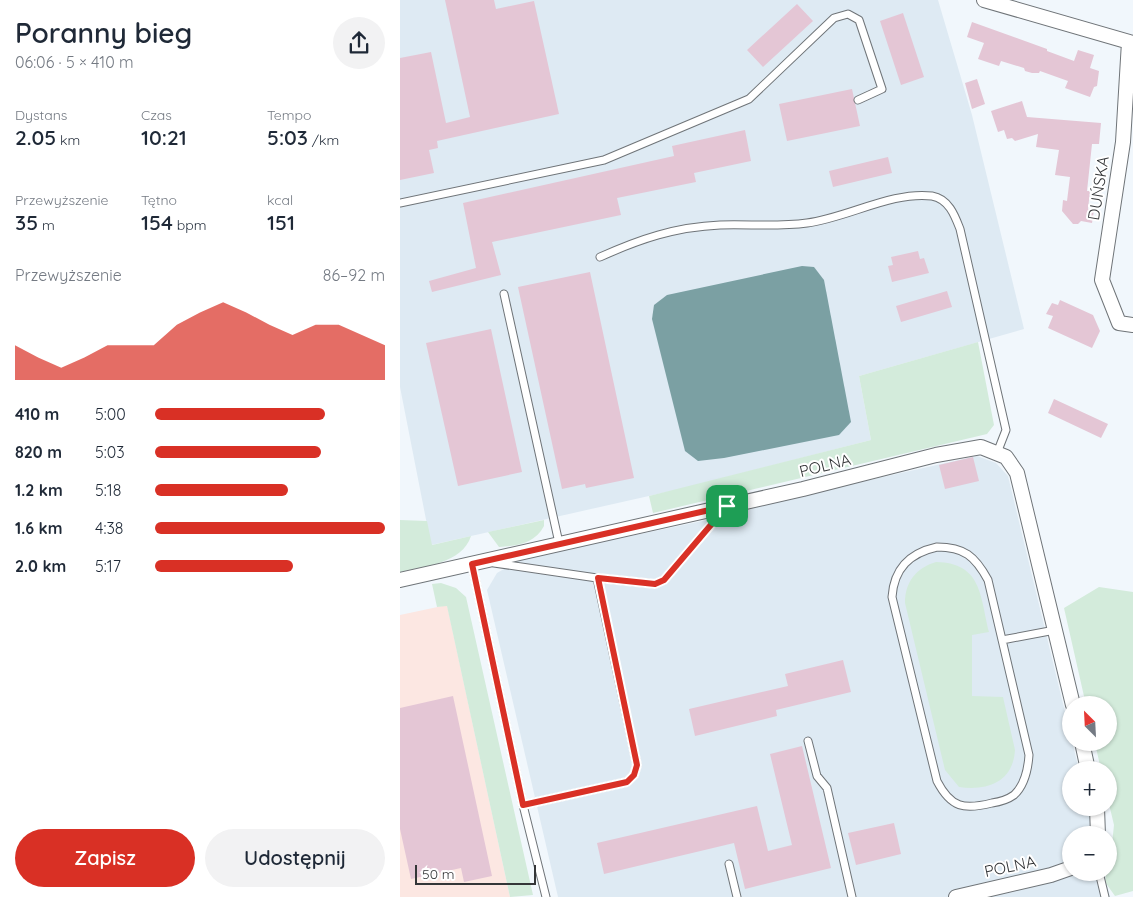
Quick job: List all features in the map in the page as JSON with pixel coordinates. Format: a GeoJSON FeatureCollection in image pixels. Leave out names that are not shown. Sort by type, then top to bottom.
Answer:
{"type":"FeatureCollection","features":[{"type":"Feature","properties":{"kind":"street"},"geometry":{"type":"LineString","coordinates":[[984,0],[1131,42]]}},
{"type":"Feature","properties":{"kind":"street","name":"DUŃSKA"},"geometry":{"type":"LineString","coordinates":[[1131,42],[1123,142],[1102,280],[1119,323],[1133,325]]}},
{"type":"Feature","properties":{"kind":"street","name":"POLNA"},"geometry":{"type":"LineString","coordinates":[[400,580],[727,506],[936,455],[981,447],[997,453]]}},
{"type":"Feature","properties":{"kind":"street"},"geometry":{"type":"LineString","coordinates":[[997,453],[1006,457],[1017,473],[1071,696]]}},
{"type":"Feature","properties":{"kind":"street","name":"POLNA"},"geometry":{"type":"LineString","coordinates":[[956,897],[1062,871]]}},
{"type":"Feature","properties":{"kind":"lane"},"geometry":{"type":"LineString","coordinates":[[400,203],[604,160],[749,99],[834,18],[848,14],[859,20],[882,89],[858,100]]}},
{"type":"Feature","properties":{"kind":"lane"},"geometry":{"type":"LineString","coordinates":[[600,257],[654,234],[720,225],[776,226],[809,223],[913,196],[934,196],[944,201],[954,213],[960,229],[1006,430],[997,453]]}},
{"type":"Feature","properties":{"kind":"lane"},"geometry":{"type":"LineString","coordinates":[[504,294],[560,543]]}},
{"type":"Feature","properties":{"kind":"lane"},"geometry":{"type":"LineString","coordinates":[[546,897],[523,805],[477,563],[655,584],[664,580],[727,506]]}},
{"type":"Feature","properties":{"kind":"lane"},"geometry":{"type":"LineString","coordinates":[[953,547],[967,553],[979,564],[988,580],[1002,640],[1029,755],[1028,770],[1014,794],[1003,801],[973,808],[958,805],[944,796],[932,763],[892,597],[893,582],[900,568],[910,556],[923,550],[953,547]]}},
{"type":"Feature","properties":{"kind":"lane"},"geometry":{"type":"LineString","coordinates":[[523,805],[627,782],[634,775],[637,765],[598,578]]}},
{"type":"Feature","properties":{"kind":"lane"},"geometry":{"type":"LineString","coordinates":[[1002,640],[1054,630]]}},
{"type":"Feature","properties":{"kind":"lane"},"geometry":{"type":"LineString","coordinates":[[808,741],[817,776],[827,788],[852,897]]}},
{"type":"Feature","properties":{"kind":"lane"},"geometry":{"type":"LineString","coordinates":[[729,864],[737,897]]}},
{"type":"Feature","properties":{"kind":"lane"},"geometry":{"type":"LineString","coordinates":[[1101,881],[1105,897]]}},
{"type":"Feature","properties":{"kind":"shaded area"},"geometry":{"type":"Polygon","coordinates":[[[400,0],[938,0],[972,115],[1024,329],[859,376],[871,440],[680,489],[431,545],[400,387],[400,0]]]}},
{"type":"Feature","properties":{"kind":"shaded area"},"geometry":{"type":"Polygon","coordinates":[[[977,456],[996,463],[1008,476],[1062,700],[1062,751],[1074,751],[1077,761],[1062,761],[1062,816],[1090,816],[1093,826],[1062,826],[1062,881],[1106,881],[1110,897],[558,897],[487,590],[497,573],[521,559],[731,515],[739,509],[977,456]]]}},
{"type":"Feature","properties":{"kind":"shaded area"},"geometry":{"type":"Polygon","coordinates":[[[447,605],[510,897],[400,897],[400,615],[447,605]]]}},
{"type":"Feature","properties":{"kind":"green space"},"geometry":{"type":"Polygon","coordinates":[[[978,342],[994,425],[987,434],[653,513],[649,496],[871,440],[859,376],[978,342]]]}},
{"type":"Feature","properties":{"kind":"green space"},"geometry":{"type":"Polygon","coordinates":[[[400,520],[427,521],[432,545],[471,536],[459,553],[451,558],[400,572],[400,520]]]}},
{"type":"Feature","properties":{"kind":"green space"},"geometry":{"type":"Polygon","coordinates":[[[544,520],[544,526],[536,536],[531,540],[513,546],[499,547],[488,532],[544,520]]]}},
{"type":"Feature","properties":{"kind":"green space"},"geometry":{"type":"Polygon","coordinates":[[[936,562],[962,568],[971,575],[976,584],[989,632],[972,635],[972,696],[1003,697],[1015,750],[1013,761],[1004,777],[997,782],[980,787],[959,787],[945,770],[905,603],[907,589],[913,577],[923,568],[936,562]]]}},
{"type":"Feature","properties":{"kind":"green space"},"geometry":{"type":"Polygon","coordinates":[[[441,583],[456,588],[466,597],[533,895],[510,897],[447,606],[437,607],[432,584],[441,583]]]}},
{"type":"Feature","properties":{"kind":"green space"},"geometry":{"type":"Polygon","coordinates":[[[1099,587],[1133,592],[1133,891],[1115,896],[1105,882],[1117,881],[1117,826],[1114,826],[1112,816],[1117,816],[1117,761],[1099,761],[1097,751],[1118,751],[1118,696],[1084,696],[1064,608],[1099,587]]]}},
{"type":"Feature","properties":{"kind":"water"},"geometry":{"type":"Polygon","coordinates":[[[802,266],[814,267],[824,280],[851,422],[839,435],[724,458],[698,461],[685,451],[652,319],[654,305],[667,295],[802,266]]]}},
{"type":"Feature","properties":{"kind":"building"},"geometry":{"type":"Polygon","coordinates":[[[445,0],[494,0],[496,9],[534,1],[559,114],[437,141],[438,148],[429,150],[434,173],[400,180],[400,58],[431,52],[446,123],[470,117],[445,0]]]}},
{"type":"Feature","properties":{"kind":"building"},"geometry":{"type":"Polygon","coordinates":[[[797,4],[813,21],[763,67],[747,50],[797,4]]]}},
{"type":"Feature","properties":{"kind":"building"},"geometry":{"type":"Polygon","coordinates":[[[903,13],[924,77],[901,85],[880,21],[903,13]]]}},
{"type":"Feature","properties":{"kind":"building"},"geometry":{"type":"Polygon","coordinates":[[[972,22],[1047,49],[1047,51],[1074,61],[1078,50],[1094,55],[1090,68],[1099,71],[1097,86],[1094,87],[1090,97],[1065,88],[1068,81],[1040,71],[1039,73],[1032,73],[1025,71],[1024,68],[1001,61],[999,66],[978,59],[984,43],[967,37],[972,22]]]}},
{"type":"Feature","properties":{"kind":"building"},"geometry":{"type":"Polygon","coordinates":[[[977,79],[985,104],[972,109],[965,83],[977,79]]]}},
{"type":"Feature","properties":{"kind":"building"},"geometry":{"type":"Polygon","coordinates":[[[852,89],[860,126],[787,141],[779,104],[852,89]]]}},
{"type":"Feature","properties":{"kind":"building"},"geometry":{"type":"Polygon","coordinates":[[[1022,101],[1027,117],[1101,123],[1099,144],[1092,144],[1087,191],[1090,191],[1088,209],[1094,210],[1092,223],[1081,221],[1078,224],[1073,224],[1062,211],[1063,200],[1067,201],[1070,177],[1055,175],[1059,150],[1036,147],[1038,134],[1015,141],[1012,138],[1007,139],[1004,130],[998,132],[991,111],[1022,101]]]}},
{"type":"Feature","properties":{"kind":"building"},"geometry":{"type":"Polygon","coordinates":[[[745,130],[751,161],[694,173],[696,182],[617,198],[621,215],[492,242],[501,275],[432,292],[429,281],[476,268],[463,203],[674,156],[672,146],[745,130]]]}},
{"type":"Feature","properties":{"kind":"building"},"geometry":{"type":"Polygon","coordinates":[[[888,157],[892,173],[833,187],[829,171],[888,157]]]}},
{"type":"Feature","properties":{"kind":"building"},"geometry":{"type":"Polygon","coordinates":[[[918,251],[920,259],[924,258],[929,273],[892,282],[888,266],[893,265],[891,257],[918,251]]]}},
{"type":"Feature","properties":{"kind":"building"},"geometry":{"type":"Polygon","coordinates":[[[590,272],[634,478],[586,488],[585,484],[562,489],[518,287],[590,272]]]}},
{"type":"Feature","properties":{"kind":"building"},"geometry":{"type":"Polygon","coordinates":[[[947,291],[952,307],[901,322],[896,306],[947,291]]]}},
{"type":"Feature","properties":{"kind":"building"},"geometry":{"type":"Polygon","coordinates":[[[1060,300],[1093,315],[1100,331],[1092,348],[1048,328],[1053,316],[1046,314],[1052,303],[1058,305],[1060,300]]]}},
{"type":"Feature","properties":{"kind":"building"},"geometry":{"type":"Polygon","coordinates":[[[491,329],[522,472],[458,486],[426,343],[491,329]]]}},
{"type":"Feature","properties":{"kind":"building"},"geometry":{"type":"Polygon","coordinates":[[[1054,399],[1108,424],[1101,438],[1048,413],[1054,399]]]}},
{"type":"Feature","properties":{"kind":"building"},"geometry":{"type":"Polygon","coordinates":[[[973,457],[979,481],[945,489],[939,465],[973,457]]]}},
{"type":"Feature","properties":{"kind":"building"},"geometry":{"type":"Polygon","coordinates":[[[843,660],[851,692],[776,710],[777,716],[695,736],[689,709],[788,686],[785,674],[843,660]]]}},
{"type":"Feature","properties":{"kind":"building"},"geometry":{"type":"Polygon","coordinates":[[[453,696],[492,876],[464,882],[461,868],[411,879],[400,829],[400,708],[453,696]]]}},
{"type":"Feature","properties":{"kind":"building"},"geometry":{"type":"Polygon","coordinates":[[[802,746],[831,868],[745,889],[734,843],[604,874],[597,843],[757,806],[768,851],[792,845],[770,754],[802,746]]]}},
{"type":"Feature","properties":{"kind":"building"},"geometry":{"type":"Polygon","coordinates":[[[894,823],[901,854],[856,865],[848,833],[894,823]]]}},
{"type":"Feature","properties":{"kind":"route"},"geometry":{"type":"LineString","coordinates":[[727,506],[664,580],[655,584],[598,578],[637,765],[634,775],[627,782],[523,805],[472,564],[727,506]]}}]}
